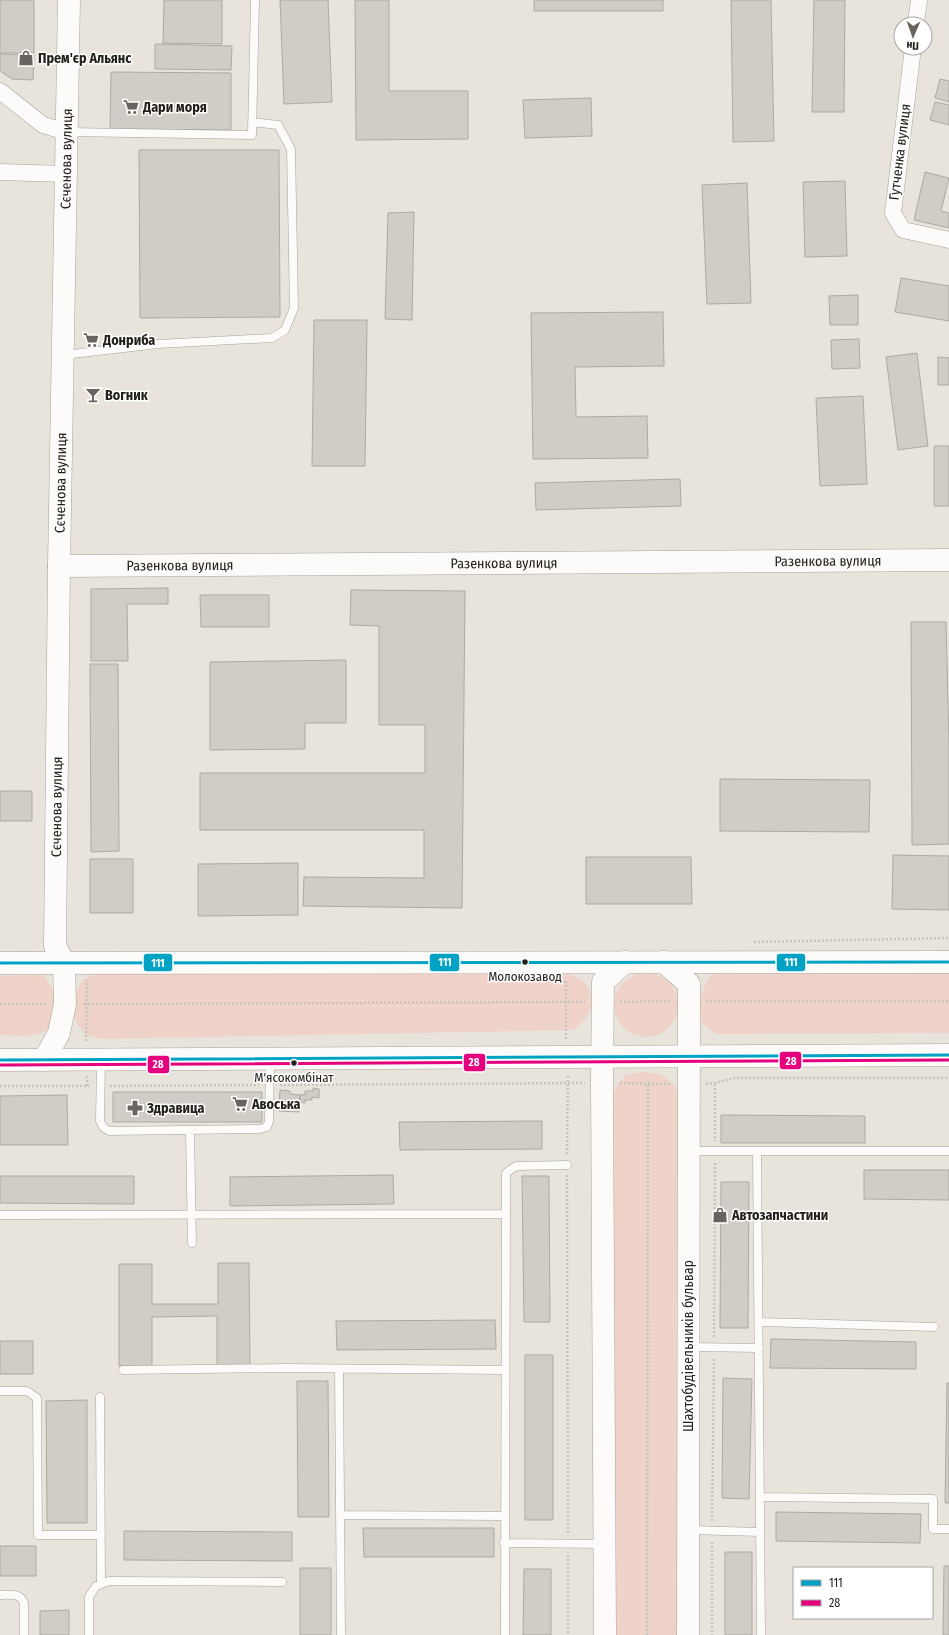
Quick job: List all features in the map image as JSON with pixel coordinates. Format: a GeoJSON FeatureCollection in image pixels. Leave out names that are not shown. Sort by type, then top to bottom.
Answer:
{"type":"FeatureCollection","features":[{"type":"Feature","properties":{"kind":"main road","name":"Сєченова вулиця"},"geometry":{"type":"LineString","coordinates":[[64,963],[54,946],[69,0]]}},
{"type":"Feature","properties":{"kind":"main road","name":"Разенкова вулиця"},"geometry":{"type":"LineString","coordinates":[[59,566],[949,560]]}},
{"type":"Feature","properties":{"kind":"main road"},"geometry":{"type":"LineString","coordinates":[[605,1635],[602,1084],[603,1002],[604,982],[625,962]]}},
{"type":"Feature","properties":{"kind":"main road","name":"Шахтобудівельників бульвар"},"geometry":{"type":"LineString","coordinates":[[664,962],[689,984],[688,1635]]}},
{"type":"Feature","properties":{"kind":"main road"},"geometry":{"type":"LineString","coordinates":[[0,963],[949,962]]}},
{"type":"Feature","properties":{"kind":"main road"},"geometry":{"type":"LineString","coordinates":[[44,1060],[59,1033],[65,1004],[64,963]]}},
{"type":"Feature","properties":{"kind":"main road"},"geometry":{"type":"LineString","coordinates":[[0,1060],[949,1055]]}},
{"type":"Feature","properties":{"kind":"street"},"geometry":{"type":"LineString","coordinates":[[917,16],[919,0]]}},
{"type":"Feature","properties":{"kind":"street","name":"Гутченка вулиця"},"geometry":{"type":"LineString","coordinates":[[912,56],[892,213],[903,230],[949,240]]}},
{"type":"Feature","properties":{"kind":"street"},"geometry":{"type":"LineString","coordinates":[[0,91],[44,125],[67,132]]}},
{"type":"Feature","properties":{"kind":"street"},"geometry":{"type":"LineString","coordinates":[[0,172],[66,174]]}},
{"type":"Feature","properties":{"kind":"lane"},"geometry":{"type":"LineString","coordinates":[[67,132],[252,135],[255,0]]}},
{"type":"Feature","properties":{"kind":"lane"},"geometry":{"type":"LineString","coordinates":[[63,355],[158,344],[272,338],[285,330],[294,308],[291,149],[278,125],[252,122]]}},
{"type":"Feature","properties":{"kind":"lane"},"geometry":{"type":"LineString","coordinates":[[93,1060],[100,1086],[100,1121],[103,1127],[109,1130],[190,1130],[260,1129],[267,1127],[269,1121],[270,1059]]}},
{"type":"Feature","properties":{"kind":"lane"},"geometry":{"type":"LineString","coordinates":[[190,1130],[192,1243]]}},
{"type":"Feature","properties":{"kind":"lane"},"geometry":{"type":"LineString","coordinates":[[688,1151],[949,1151]]}},
{"type":"Feature","properties":{"kind":"lane"},"geometry":{"type":"LineString","coordinates":[[757,1151],[761,1635]]}},
{"type":"Feature","properties":{"kind":"lane"},"geometry":{"type":"LineString","coordinates":[[505,1635],[504,1516],[506,1173],[516,1166],[567,1165]]}},
{"type":"Feature","properties":{"kind":"lane"},"geometry":{"type":"LineString","coordinates":[[0,1215],[505,1214]]}},
{"type":"Feature","properties":{"kind":"lane"},"geometry":{"type":"LineString","coordinates":[[758,1322],[934,1327]]}},
{"type":"Feature","properties":{"kind":"lane"},"geometry":{"type":"LineString","coordinates":[[688,1347],[759,1348]]}},
{"type":"Feature","properties":{"kind":"lane"},"geometry":{"type":"LineString","coordinates":[[339,1369],[341,1635]]}},
{"type":"Feature","properties":{"kind":"lane"},"geometry":{"type":"LineString","coordinates":[[123,1370],[505,1370]]}},
{"type":"Feature","properties":{"kind":"lane"},"geometry":{"type":"LineString","coordinates":[[0,1391],[27,1391],[37,1398],[38,1535],[101,1535]]}},
{"type":"Feature","properties":{"kind":"lane"},"geometry":{"type":"LineString","coordinates":[[100,1397],[101,1584]]}},
{"type":"Feature","properties":{"kind":"lane"},"geometry":{"type":"LineString","coordinates":[[760,1497],[933,1499],[933,1529],[949,1529]]}},
{"type":"Feature","properties":{"kind":"lane"},"geometry":{"type":"LineString","coordinates":[[340,1515],[504,1516]]}},
{"type":"Feature","properties":{"kind":"lane"},"geometry":{"type":"LineString","coordinates":[[688,1530],[760,1532]]}},
{"type":"Feature","properties":{"kind":"lane"},"geometry":{"type":"LineString","coordinates":[[504,1543],[605,1544]]}},
{"type":"Feature","properties":{"kind":"lane"},"geometry":{"type":"LineString","coordinates":[[89,1635],[89,1597],[96,1586],[109,1581],[282,1582]]}},
{"type":"Feature","properties":{"kind":"lane"},"geometry":{"type":"LineString","coordinates":[[0,1595],[17,1595],[22,1598],[24,1603],[24,1635]]}},
{"type":"Feature","properties":{"kind":"path"},"geometry":{"type":"LineString","coordinates":[[87,963],[87,1004],[93,1060],[87,1086]]}},
{"type":"Feature","properties":{"kind":"path"},"geometry":{"type":"LineString","coordinates":[[566,963],[565,1002],[568,1083],[568,1635]]}},
{"type":"Feature","properties":{"kind":"path"},"geometry":{"type":"LineString","coordinates":[[0,1004],[949,1001]]}},
{"type":"Feature","properties":{"kind":"path"},"geometry":{"type":"LineString","coordinates":[[0,1086],[568,1083],[715,1084],[734,1078],[949,1078]]}},
{"type":"Feature","properties":{"kind":"path"},"geometry":{"type":"LineString","coordinates":[[646,1635],[648,1083]]}},
{"type":"Feature","properties":{"kind":"shaded area"},"geometry":{"type":"Polygon","coordinates":[[[559,971],[574,976],[584,982],[588,987],[592,1005],[588,1015],[582,1023],[573,1030],[102,1039],[86,1035],[84,1033],[76,1022],[73,1010],[75,997],[83,979],[97,974],[559,971]]]}},
{"type":"Feature","properties":{"kind":"shaded area"},"geometry":{"type":"Polygon","coordinates":[[[716,972],[949,972],[949,1033],[716,1034],[703,1024],[700,1013],[700,1000],[707,980],[716,972]]]}},
{"type":"Feature","properties":{"kind":"shaded area"},"geometry":{"type":"Polygon","coordinates":[[[646,973],[658,975],[669,982],[676,993],[678,1005],[676,1017],[669,1028],[658,1035],[646,1037],[634,1035],[623,1028],[616,1017],[614,1005],[616,993],[623,982],[634,975],[646,973]]]}},
{"type":"Feature","properties":{"kind":"shaded area"},"geometry":{"type":"Polygon","coordinates":[[[43,975],[49,983],[54,996],[56,1013],[53,1024],[46,1031],[36,1035],[0,1035],[0,976],[43,975]]]}},
{"type":"Feature","properties":{"kind":"shaded area"},"geometry":{"type":"Polygon","coordinates":[[[642,1072],[656,1074],[666,1078],[674,1086],[680,1099],[678,1635],[611,1635],[612,1100],[617,1085],[626,1075],[642,1072]]]}},
{"type":"Feature","properties":{"kind":"building"},"geometry":{"type":"Polygon","coordinates":[[[0,0],[34,0],[34,53],[0,53],[0,0]]]}},
{"type":"Feature","properties":{"kind":"building"},"geometry":{"type":"Polygon","coordinates":[[[164,0],[222,0],[222,44],[163,43],[164,0]]]}},
{"type":"Feature","properties":{"kind":"building"},"geometry":{"type":"Polygon","coordinates":[[[280,0],[328,0],[332,102],[284,104],[280,0]]]}},
{"type":"Feature","properties":{"kind":"building"},"geometry":{"type":"Polygon","coordinates":[[[355,0],[389,0],[389,91],[468,91],[468,139],[356,140],[355,0]]]}},
{"type":"Feature","properties":{"kind":"building"},"geometry":{"type":"Polygon","coordinates":[[[534,0],[663,0],[663,11],[534,11],[534,0]]]}},
{"type":"Feature","properties":{"kind":"building"},"geometry":{"type":"Polygon","coordinates":[[[731,0],[771,0],[774,141],[733,142],[731,0]]]}},
{"type":"Feature","properties":{"kind":"building"},"geometry":{"type":"Polygon","coordinates":[[[814,0],[845,0],[844,112],[812,112],[814,0]]]}},
{"type":"Feature","properties":{"kind":"building"},"geometry":{"type":"Polygon","coordinates":[[[155,44],[232,46],[231,70],[155,69],[155,44]]]}},
{"type":"Feature","properties":{"kind":"building"},"geometry":{"type":"Polygon","coordinates":[[[0,54],[34,55],[33,80],[12,79],[0,71],[0,54]]]}},
{"type":"Feature","properties":{"kind":"building"},"geometry":{"type":"Polygon","coordinates":[[[111,72],[231,73],[231,130],[110,129],[111,72]]]}},
{"type":"Feature","properties":{"kind":"building"},"geometry":{"type":"Polygon","coordinates":[[[940,79],[949,81],[949,102],[935,98],[940,79]]]}},
{"type":"Feature","properties":{"kind":"building"},"geometry":{"type":"Polygon","coordinates":[[[591,98],[592,136],[525,138],[523,100],[591,98]]]}},
{"type":"Feature","properties":{"kind":"building"},"geometry":{"type":"Polygon","coordinates":[[[935,102],[949,105],[949,125],[930,120],[935,102]]]}},
{"type":"Feature","properties":{"kind":"building"},"geometry":{"type":"Polygon","coordinates":[[[139,150],[279,150],[280,317],[140,318],[139,150]]]}},
{"type":"Feature","properties":{"kind":"building"},"geometry":{"type":"Polygon","coordinates":[[[925,172],[949,178],[941,211],[949,213],[949,228],[914,220],[925,172]]]}},
{"type":"Feature","properties":{"kind":"building"},"geometry":{"type":"Polygon","coordinates":[[[845,181],[847,256],[805,257],[803,182],[845,181]]]}},
{"type":"Feature","properties":{"kind":"building"},"geometry":{"type":"Polygon","coordinates":[[[747,183],[751,303],[707,304],[702,185],[747,183]]]}},
{"type":"Feature","properties":{"kind":"building"},"geometry":{"type":"Polygon","coordinates":[[[414,212],[412,320],[385,319],[388,213],[414,212]]]}},
{"type":"Feature","properties":{"kind":"building"},"geometry":{"type":"Polygon","coordinates":[[[901,278],[949,286],[949,321],[895,312],[901,278]]]}},
{"type":"Feature","properties":{"kind":"building"},"geometry":{"type":"Polygon","coordinates":[[[858,295],[858,325],[830,325],[829,296],[858,295]]]}},
{"type":"Feature","properties":{"kind":"building"},"geometry":{"type":"Polygon","coordinates":[[[663,312],[664,366],[575,367],[576,417],[647,416],[648,458],[533,459],[531,313],[663,312]]]}},
{"type":"Feature","properties":{"kind":"building"},"geometry":{"type":"Polygon","coordinates":[[[314,320],[367,320],[365,466],[312,466],[314,320]]]}},
{"type":"Feature","properties":{"kind":"building"},"geometry":{"type":"Polygon","coordinates":[[[859,339],[860,368],[832,369],[831,340],[859,339]]]}},
{"type":"Feature","properties":{"kind":"building"},"geometry":{"type":"Polygon","coordinates":[[[917,353],[928,446],[898,450],[886,357],[917,353]]]}},
{"type":"Feature","properties":{"kind":"building"},"geometry":{"type":"Polygon","coordinates":[[[938,357],[949,358],[949,385],[938,385],[938,357]]]}},
{"type":"Feature","properties":{"kind":"building"},"geometry":{"type":"Polygon","coordinates":[[[863,396],[867,484],[820,486],[816,398],[863,396]]]}},
{"type":"Feature","properties":{"kind":"building"},"geometry":{"type":"Polygon","coordinates":[[[934,446],[949,446],[949,506],[934,506],[934,446]]]}},
{"type":"Feature","properties":{"kind":"building"},"geometry":{"type":"Polygon","coordinates":[[[680,479],[681,506],[536,510],[535,483],[680,479]]]}},
{"type":"Feature","properties":{"kind":"building"},"geometry":{"type":"Polygon","coordinates":[[[168,588],[168,604],[127,604],[128,661],[91,661],[91,589],[168,588]]]}},
{"type":"Feature","properties":{"kind":"building"},"geometry":{"type":"Polygon","coordinates":[[[351,590],[465,591],[462,908],[303,906],[304,877],[424,878],[424,830],[200,830],[200,773],[425,773],[425,725],[379,725],[379,626],[350,625],[351,590]]]}},
{"type":"Feature","properties":{"kind":"building"},"geometry":{"type":"Polygon","coordinates":[[[200,595],[269,595],[269,627],[201,627],[200,595]]]}},
{"type":"Feature","properties":{"kind":"building"},"geometry":{"type":"Polygon","coordinates":[[[911,622],[946,622],[949,742],[949,844],[912,845],[911,622]]]}},
{"type":"Feature","properties":{"kind":"building"},"geometry":{"type":"Polygon","coordinates":[[[346,660],[346,723],[305,723],[305,749],[210,750],[210,662],[346,660]]]}},
{"type":"Feature","properties":{"kind":"building"},"geometry":{"type":"Polygon","coordinates":[[[90,664],[118,664],[119,851],[91,852],[90,664]]]}},
{"type":"Feature","properties":{"kind":"building"},"geometry":{"type":"Polygon","coordinates":[[[720,779],[870,780],[869,832],[720,831],[720,779]]]}},
{"type":"Feature","properties":{"kind":"building"},"geometry":{"type":"Polygon","coordinates":[[[0,791],[32,791],[32,821],[0,821],[0,791]]]}},
{"type":"Feature","properties":{"kind":"building"},"geometry":{"type":"Polygon","coordinates":[[[893,855],[949,856],[949,910],[892,909],[893,855]]]}},
{"type":"Feature","properties":{"kind":"building"},"geometry":{"type":"Polygon","coordinates":[[[586,857],[691,857],[692,904],[586,904],[586,857]]]}},
{"type":"Feature","properties":{"kind":"building"},"geometry":{"type":"Polygon","coordinates":[[[90,859],[133,859],[133,913],[90,913],[90,859]]]}},
{"type":"Feature","properties":{"kind":"building"},"geometry":{"type":"Polygon","coordinates":[[[298,863],[298,915],[198,916],[198,864],[298,863]]]}},
{"type":"Feature","properties":{"kind":"building"},"geometry":{"type":"Polygon","coordinates":[[[313,1088],[319,1089],[319,1098],[312,1097],[312,1100],[305,1100],[305,1103],[300,1102],[300,1095],[305,1095],[305,1091],[313,1091],[313,1088]]]}},
{"type":"Feature","properties":{"kind":"building"},"geometry":{"type":"Polygon","coordinates":[[[280,1090],[290,1091],[290,1094],[300,1095],[299,1112],[279,1111],[280,1090]]]}},
{"type":"Feature","properties":{"kind":"building"},"geometry":{"type":"Polygon","coordinates":[[[113,1092],[262,1092],[262,1122],[113,1122],[113,1092]]]}},
{"type":"Feature","properties":{"kind":"building"},"geometry":{"type":"Polygon","coordinates":[[[67,1095],[68,1145],[0,1145],[0,1096],[67,1095]]]}},
{"type":"Feature","properties":{"kind":"building"},"geometry":{"type":"Polygon","coordinates":[[[721,1115],[865,1116],[865,1143],[721,1143],[721,1115]]]}},
{"type":"Feature","properties":{"kind":"building"},"geometry":{"type":"Polygon","coordinates":[[[542,1121],[542,1149],[400,1150],[399,1122],[542,1121]]]}},
{"type":"Feature","properties":{"kind":"building"},"geometry":{"type":"Polygon","coordinates":[[[864,1170],[949,1170],[949,1200],[864,1199],[864,1170]]]}},
{"type":"Feature","properties":{"kind":"building"},"geometry":{"type":"Polygon","coordinates":[[[393,1175],[394,1204],[230,1206],[230,1177],[393,1175]]]}},
{"type":"Feature","properties":{"kind":"building"},"geometry":{"type":"Polygon","coordinates":[[[0,1176],[134,1176],[134,1204],[0,1203],[0,1176]]]}},
{"type":"Feature","properties":{"kind":"building"},"geometry":{"type":"Polygon","coordinates":[[[522,1176],[549,1176],[550,1322],[524,1322],[522,1176]]]}},
{"type":"Feature","properties":{"kind":"building"},"geometry":{"type":"Polygon","coordinates":[[[721,1182],[749,1182],[748,1328],[720,1328],[721,1182]]]}},
{"type":"Feature","properties":{"kind":"building"},"geometry":{"type":"Polygon","coordinates":[[[218,1263],[249,1263],[250,1365],[217,1365],[217,1316],[152,1317],[152,1366],[119,1366],[119,1264],[152,1264],[152,1304],[218,1304],[218,1263]]]}},
{"type":"Feature","properties":{"kind":"building"},"geometry":{"type":"Polygon","coordinates":[[[495,1320],[496,1349],[337,1350],[336,1321],[495,1320]]]}},
{"type":"Feature","properties":{"kind":"building"},"geometry":{"type":"Polygon","coordinates":[[[771,1339],[916,1342],[916,1369],[770,1368],[771,1339]]]}},
{"type":"Feature","properties":{"kind":"building"},"geometry":{"type":"Polygon","coordinates":[[[0,1341],[33,1341],[33,1374],[0,1374],[0,1341]]]}},
{"type":"Feature","properties":{"kind":"building"},"geometry":{"type":"Polygon","coordinates":[[[525,1355],[553,1355],[553,1520],[525,1520],[525,1355]]]}},
{"type":"Feature","properties":{"kind":"building"},"geometry":{"type":"Polygon","coordinates":[[[723,1378],[752,1379],[749,1499],[722,1498],[723,1378]]]}},
{"type":"Feature","properties":{"kind":"building"},"geometry":{"type":"Polygon","coordinates":[[[297,1381],[328,1381],[329,1517],[298,1517],[297,1381]]]}},
{"type":"Feature","properties":{"kind":"building"},"geometry":{"type":"Polygon","coordinates":[[[947,1383],[949,1383],[949,1503],[945,1503],[947,1383]]]}},
{"type":"Feature","properties":{"kind":"building"},"geometry":{"type":"Polygon","coordinates":[[[87,1400],[87,1523],[47,1523],[46,1401],[87,1400]]]}},
{"type":"Feature","properties":{"kind":"building"},"geometry":{"type":"Polygon","coordinates":[[[776,1512],[921,1514],[920,1543],[776,1541],[776,1512]]]}},
{"type":"Feature","properties":{"kind":"building"},"geometry":{"type":"Polygon","coordinates":[[[363,1528],[494,1528],[494,1557],[364,1557],[363,1528]]]}},
{"type":"Feature","properties":{"kind":"building"},"geometry":{"type":"Polygon","coordinates":[[[124,1531],[292,1532],[292,1561],[124,1560],[124,1531]]]}},
{"type":"Feature","properties":{"kind":"building"},"geometry":{"type":"Polygon","coordinates":[[[0,1546],[36,1546],[36,1576],[0,1576],[0,1546]]]}},
{"type":"Feature","properties":{"kind":"building"},"geometry":{"type":"Polygon","coordinates":[[[725,1552],[752,1552],[752,1635],[725,1635],[725,1552]]]}},
{"type":"Feature","properties":{"kind":"building"},"geometry":{"type":"Polygon","coordinates":[[[944,1566],[949,1566],[949,1635],[943,1635],[944,1566]]]}},
{"type":"Feature","properties":{"kind":"building"},"geometry":{"type":"Polygon","coordinates":[[[300,1568],[331,1568],[331,1635],[300,1635],[300,1568]]]}},
{"type":"Feature","properties":{"kind":"building"},"geometry":{"type":"Polygon","coordinates":[[[524,1569],[551,1569],[551,1635],[523,1635],[524,1569]]]}},
{"type":"Feature","properties":{"kind":"building"},"geometry":{"type":"Polygon","coordinates":[[[69,1610],[69,1635],[40,1635],[40,1611],[69,1610]]]}},
{"type":"Feature","properties":{"kind":"transit line","name":"111"},"geometry":{"type":"LineString","coordinates":[[0,963],[949,962]]}},
{"type":"Feature","properties":{"kind":"transit line","name":"111"},"geometry":{"type":"LineString","coordinates":[[0,1060],[949,1055]]}},
{"type":"Feature","properties":{"kind":"transit line","name":"28"},"geometry":{"type":"LineString","coordinates":[[0,1065],[949,1060]]}},
{"type":"Feature","properties":{"kind":"place","name":"Прем'єр Альянс"},"geometry":{"type":"Point","coordinates":[26,58]}},
{"type":"Feature","properties":{"kind":"place","name":"Дари моря"},"geometry":{"type":"Point","coordinates":[131,107]}},
{"type":"Feature","properties":{"kind":"place","name":"Донриба"},"geometry":{"type":"Point","coordinates":[91,340]}},
{"type":"Feature","properties":{"kind":"place","name":"Вогник"},"geometry":{"type":"Point","coordinates":[93,395]}},
{"type":"Feature","properties":{"kind":"place","name":"Молокозавод"},"geometry":{"type":"Point","coordinates":[525,962]}},
{"type":"Feature","properties":{"kind":"place","name":"М'ясокомбінат"},"geometry":{"type":"Point","coordinates":[294,1063]}},
{"type":"Feature","properties":{"kind":"place","name":"Авоська"},"geometry":{"type":"Point","coordinates":[240,1104]}},
{"type":"Feature","properties":{"kind":"place","name":"Здравица"},"geometry":{"type":"Point","coordinates":[135,1108]}},
{"type":"Feature","properties":{"kind":"place","name":"Автозапчастини"},"geometry":{"type":"Point","coordinates":[720,1215]}}]}
